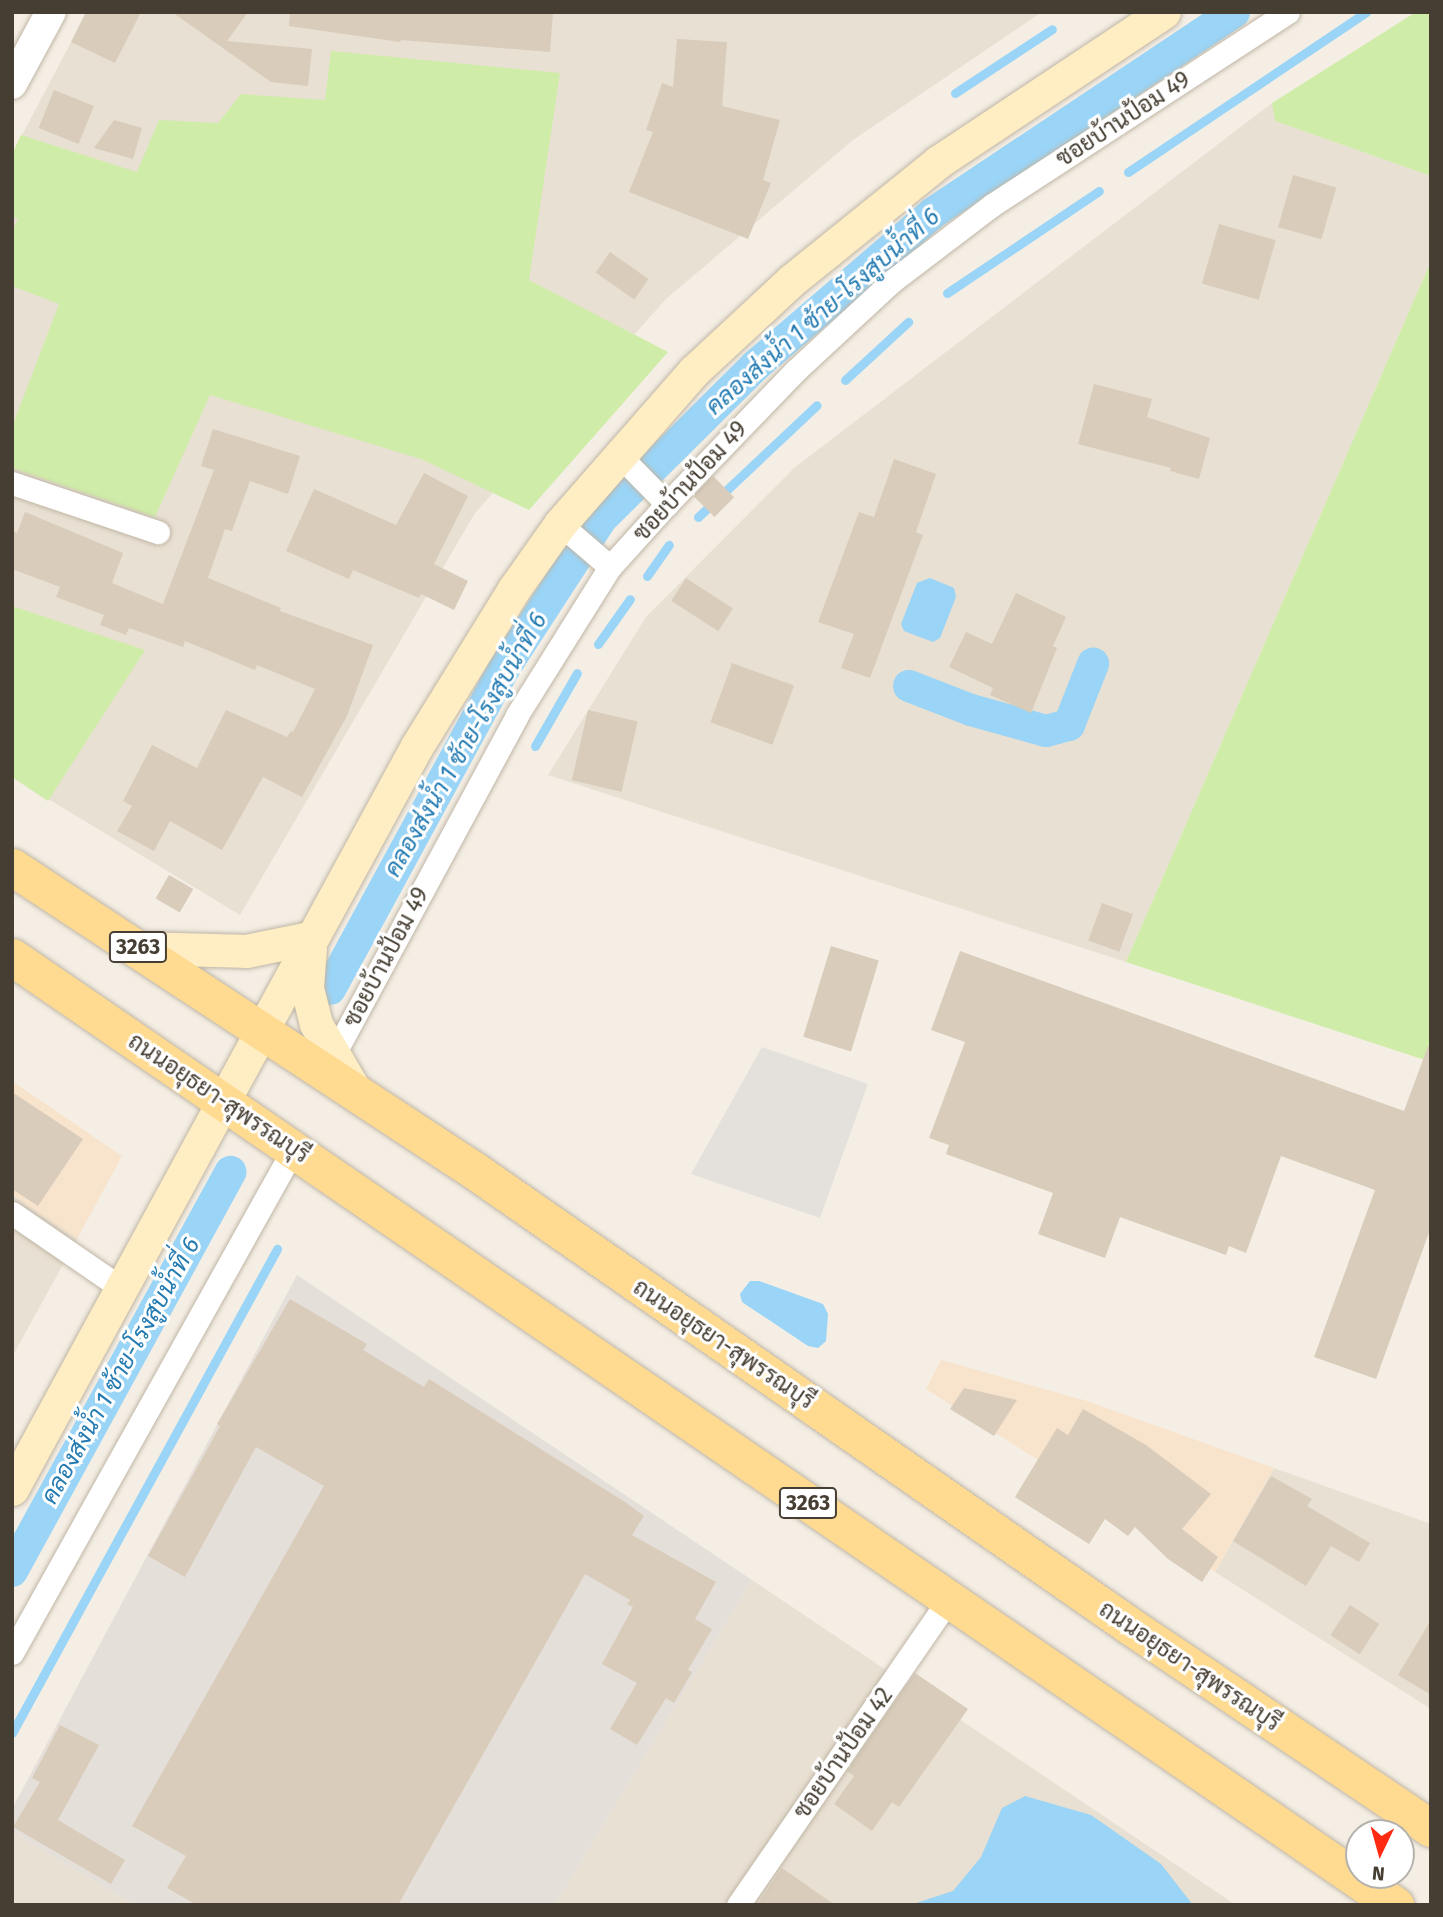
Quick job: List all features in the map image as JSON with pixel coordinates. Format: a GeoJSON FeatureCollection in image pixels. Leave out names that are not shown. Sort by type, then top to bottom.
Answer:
{"type":"FeatureCollection","features":[{"type":"Feature","properties":{"kind":"main road"},"geometry":{"type":"LineString","coordinates":[[12,1489],[310,938],[466,663],[569,531],[629,465],[694,371],[792,280],[938,162],[1164,12]]}},
{"type":"Feature","properties":{"kind":"main road","name":"ถนนอยุธยา-สุพรรณบุรี"},"geometry":{"type":"LineString","coordinates":[[12,867],[354,1090],[1133,1628],[1431,1828]]}},
{"type":"Feature","properties":{"kind":"main road"},"geometry":{"type":"LineString","coordinates":[[139,948],[246,951],[310,938]]}},
{"type":"Feature","properties":{"kind":"main road"},"geometry":{"type":"LineString","coordinates":[[310,938],[307,988],[316,1024],[354,1090]]}},
{"type":"Feature","properties":{"kind":"main road","name":"ถนนอยุธยา-สุพรรณบุรี"},"geometry":{"type":"LineString","coordinates":[[12,957],[1395,1905]]}},
{"type":"Feature","properties":{"kind":"street"},"geometry":{"type":"LineString","coordinates":[[12,84],[51,12]]}},
{"type":"Feature","properties":{"kind":"street","name":"ซอยบ้านป้อม 49"},"geometry":{"type":"LineString","coordinates":[[333,1056],[517,715],[604,562],[663,500],[795,371],[891,282],[992,205],[1287,12]]}},
{"type":"Feature","properties":{"kind":"street"},"geometry":{"type":"LineString","coordinates":[[629,465],[663,500]]}},
{"type":"Feature","properties":{"kind":"street"},"geometry":{"type":"LineString","coordinates":[[12,483],[158,532]]}},
{"type":"Feature","properties":{"kind":"street"},"geometry":{"type":"LineString","coordinates":[[569,531],[604,562]]}},
{"type":"Feature","properties":{"kind":"street"},"geometry":{"type":"LineString","coordinates":[[12,1653],[294,1148]]}},
{"type":"Feature","properties":{"kind":"street"},"geometry":{"type":"LineString","coordinates":[[12,1213],[121,1288]]}},
{"type":"Feature","properties":{"kind":"street","name":"ซอยบ้านป้อม 42"},"geometry":{"type":"LineString","coordinates":[[738,1905],[948,1601]]}},
{"type":"Feature","properties":{"kind":"shaded area"},"geometry":{"type":"Polygon","coordinates":[[[87,12],[1042,12],[853,140],[666,299],[475,513],[240,915],[12,777],[12,154],[87,12]]]}},
{"type":"Feature","properties":{"kind":"shaded area"},"geometry":{"type":"Polygon","coordinates":[[[1272,103],[1275,121],[1431,176],[1431,261],[1126,962],[548,775],[646,617],[794,468],[1272,103]]]}},
{"type":"Feature","properties":{"kind":"shaded area"},"geometry":{"type":"Polygon","coordinates":[[[762,1047],[868,1084],[820,1218],[691,1174],[762,1047]]]}},
{"type":"Feature","properties":{"kind":"shaded area"},"geometry":{"type":"Polygon","coordinates":[[[12,1081],[122,1156],[77,1239],[12,1195],[12,1081]]]}},
{"type":"Feature","properties":{"kind":"shaded area"},"geometry":{"type":"Polygon","coordinates":[[[12,1195],[77,1239],[12,1357],[12,1195]]]}},
{"type":"Feature","properties":{"kind":"shaded area"},"geometry":{"type":"Polygon","coordinates":[[[297,1275],[752,1580],[555,1905],[134,1905],[12,1832],[12,1809],[297,1275]]]}},
{"type":"Feature","properties":{"kind":"shaded area"},"geometry":{"type":"Polygon","coordinates":[[[941,1360],[1087,1401],[1274,1468],[1215,1572],[926,1389],[941,1360]]]}},
{"type":"Feature","properties":{"kind":"shaded area"},"geometry":{"type":"Polygon","coordinates":[[[1274,1468],[1431,1524],[1431,1709],[1215,1572],[1274,1468]]]}},
{"type":"Feature","properties":{"kind":"shaded area"},"geometry":{"type":"Polygon","coordinates":[[[752,1580],[1236,1905],[555,1905],[752,1580]]]}},
{"type":"Feature","properties":{"kind":"shaded area"},"geometry":{"type":"Polygon","coordinates":[[[12,1832],[134,1905],[12,1905],[12,1832]]]}},
{"type":"Feature","properties":{"kind":"green space"},"geometry":{"type":"Polygon","coordinates":[[[1416,12],[1431,12],[1431,176],[1275,121],[1272,103],[1416,12]]]}},
{"type":"Feature","properties":{"kind":"green space"},"geometry":{"type":"Polygon","coordinates":[[[331,51],[560,73],[529,280],[668,352],[529,510],[421,459],[210,395],[155,517],[12,468],[12,427],[59,304],[12,286],[12,232],[18,219],[12,216],[12,154],[21,135],[137,172],[159,120],[218,123],[241,94],[325,100],[331,51]]]}},
{"type":"Feature","properties":{"kind":"green space"},"geometry":{"type":"Polygon","coordinates":[[[1431,261],[1431,1062],[1126,962],[1431,261]]]}},
{"type":"Feature","properties":{"kind":"green space"},"geometry":{"type":"Polygon","coordinates":[[[12,606],[145,650],[48,801],[12,777],[12,606]]]}},
{"type":"Feature","properties":{"kind":"water"},"geometry":{"type":"Polygon","coordinates":[[[930,578],[954,588],[956,597],[940,638],[933,642],[904,631],[901,624],[917,583],[930,578]]]}},
{"type":"Feature","properties":{"kind":"water"},"geometry":{"type":"Polygon","coordinates":[[[750,1281],[759,1281],[823,1304],[828,1314],[826,1341],[818,1348],[808,1346],[742,1302],[740,1294],[750,1281]]]}},
{"type":"Feature","properties":{"kind":"water"},"geometry":{"type":"Polygon","coordinates":[[[1025,1796],[1091,1815],[1161,1864],[1193,1905],[910,1905],[953,1891],[981,1857],[1002,1808],[1025,1796]]]}},
{"type":"Feature","properties":{"kind":"building"},"geometry":{"type":"Polygon","coordinates":[[[86,12],[141,12],[115,63],[71,42],[86,12]]]}},
{"type":"Feature","properties":{"kind":"building"},"geometry":{"type":"Polygon","coordinates":[[[172,12],[248,12],[227,41],[312,49],[308,86],[271,82],[172,12]]]}},
{"type":"Feature","properties":{"kind":"building"},"geometry":{"type":"Polygon","coordinates":[[[290,12],[553,12],[550,52],[400,42],[289,26],[290,12]]]}},
{"type":"Feature","properties":{"kind":"building"},"geometry":{"type":"Polygon","coordinates":[[[677,39],[727,42],[722,106],[780,120],[763,180],[771,183],[748,239],[629,192],[653,132],[646,130],[662,83],[673,87],[677,39]]]}},
{"type":"Feature","properties":{"kind":"building"},"geometry":{"type":"Polygon","coordinates":[[[54,90],[94,106],[79,144],[39,128],[54,90]]]}},
{"type":"Feature","properties":{"kind":"building"},"geometry":{"type":"Polygon","coordinates":[[[114,120],[142,128],[133,159],[94,148],[114,120]]]}},
{"type":"Feature","properties":{"kind":"building"},"geometry":{"type":"Polygon","coordinates":[[[1293,175],[1336,187],[1321,239],[1278,227],[1293,175]]]}},
{"type":"Feature","properties":{"kind":"building"},"geometry":{"type":"Polygon","coordinates":[[[1219,224],[1276,240],[1259,300],[1202,284],[1219,224]]]}},
{"type":"Feature","properties":{"kind":"building"},"geometry":{"type":"Polygon","coordinates":[[[610,252],[649,279],[634,299],[596,272],[610,252]]]}},
{"type":"Feature","properties":{"kind":"building"},"geometry":{"type":"Polygon","coordinates":[[[1094,384],[1152,399],[1147,417],[1210,438],[1199,479],[1170,471],[1171,468],[1078,444],[1094,384]]]}},
{"type":"Feature","properties":{"kind":"building"},"geometry":{"type":"Polygon","coordinates":[[[213,429],[300,456],[288,494],[250,481],[232,531],[225,529],[208,578],[281,608],[280,611],[373,645],[347,716],[302,797],[263,777],[222,850],[170,821],[154,851],[117,831],[132,806],[123,801],[152,745],[197,768],[226,710],[287,737],[293,732],[315,689],[257,665],[255,670],[185,641],[183,647],[129,628],[126,635],[100,625],[104,615],[56,597],[60,587],[12,569],[12,531],[17,533],[25,512],[123,553],[112,583],[163,604],[214,470],[201,466],[213,429]]]}},
{"type":"Feature","properties":{"kind":"building"},"geometry":{"type":"Polygon","coordinates":[[[894,459],[936,474],[916,532],[923,535],[870,678],[841,668],[854,634],[818,622],[859,512],[874,517],[894,459]]]}},
{"type":"Feature","properties":{"kind":"building"},"geometry":{"type":"Polygon","coordinates":[[[424,473],[468,496],[434,564],[468,581],[454,610],[421,594],[419,598],[353,570],[349,579],[286,551],[314,489],[396,525],[424,473]]]}},
{"type":"Feature","properties":{"kind":"building"},"geometry":{"type":"Polygon","coordinates":[[[713,476],[734,497],[714,517],[693,496],[713,476]]]}},
{"type":"Feature","properties":{"kind":"building"},"geometry":{"type":"Polygon","coordinates":[[[686,578],[733,608],[718,631],[671,601],[686,578]]]}},
{"type":"Feature","properties":{"kind":"building"},"geometry":{"type":"Polygon","coordinates":[[[1016,593],[1066,617],[1053,646],[1057,648],[1031,713],[990,695],[993,688],[949,667],[966,632],[992,644],[1016,593]]]}},
{"type":"Feature","properties":{"kind":"building"},"geometry":{"type":"Polygon","coordinates":[[[732,663],[794,686],[772,745],[710,722],[732,663]]]}},
{"type":"Feature","properties":{"kind":"building"},"geometry":{"type":"Polygon","coordinates":[[[588,710],[638,721],[621,792],[572,780],[588,710]]]}},
{"type":"Feature","properties":{"kind":"building"},"geometry":{"type":"Polygon","coordinates":[[[169,875],[193,889],[180,912],[156,898],[169,875]]]}},
{"type":"Feature","properties":{"kind":"building"},"geometry":{"type":"Polygon","coordinates":[[[1102,903],[1133,914],[1119,952],[1088,941],[1102,903]]]}},
{"type":"Feature","properties":{"kind":"building"},"geometry":{"type":"Polygon","coordinates":[[[831,946],[879,961],[851,1051],[803,1037],[831,946]]]}},
{"type":"Feature","properties":{"kind":"building"},"geometry":{"type":"Polygon","coordinates":[[[960,951],[1404,1111],[1428,1046],[1431,1047],[1431,1227],[1376,1379],[1314,1357],[1375,1190],[1281,1156],[1246,1253],[1229,1246],[1226,1255],[1120,1217],[1105,1258],[1038,1234],[1053,1193],[946,1154],[949,1145],[929,1138],[965,1042],[931,1030],[960,951]]]}},
{"type":"Feature","properties":{"kind":"building"},"geometry":{"type":"Polygon","coordinates":[[[12,1092],[83,1139],[38,1206],[12,1189],[12,1092]]]}},
{"type":"Feature","properties":{"kind":"building"},"geometry":{"type":"Polygon","coordinates":[[[290,1299],[367,1344],[363,1350],[424,1387],[429,1379],[625,1502],[644,1516],[632,1535],[716,1582],[695,1619],[712,1629],[688,1670],[692,1672],[674,1703],[666,1698],[637,1745],[610,1729],[637,1683],[602,1664],[633,1607],[627,1604],[630,1600],[585,1574],[398,1905],[197,1905],[167,1888],[186,1856],[132,1826],[324,1486],[256,1447],[185,1577],[148,1556],[220,1426],[217,1424],[290,1299]]]}},
{"type":"Feature","properties":{"kind":"building"},"geometry":{"type":"Polygon","coordinates":[[[964,1388],[1017,1400],[994,1436],[950,1409],[964,1388]]]}},
{"type":"Feature","properties":{"kind":"building"},"geometry":{"type":"Polygon","coordinates":[[[1083,1409],[1146,1445],[1211,1494],[1182,1529],[1218,1557],[1202,1582],[1168,1559],[1135,1527],[1128,1536],[1105,1519],[1089,1544],[1015,1497],[1057,1428],[1068,1435],[1083,1409]]]}},
{"type":"Feature","properties":{"kind":"building"},"geometry":{"type":"Polygon","coordinates":[[[1271,1476],[1312,1499],[1307,1506],[1370,1543],[1359,1562],[1331,1546],[1306,1586],[1233,1541],[1271,1476]]]}},
{"type":"Feature","properties":{"kind":"building"},"geometry":{"type":"Polygon","coordinates":[[[1350,1605],[1379,1624],[1360,1654],[1330,1635],[1350,1605]]]}},
{"type":"Feature","properties":{"kind":"building"},"geometry":{"type":"Polygon","coordinates":[[[1431,1620],[1431,1695],[1398,1675],[1431,1620]]]}},
{"type":"Feature","properties":{"kind":"building"},"geometry":{"type":"Polygon","coordinates":[[[915,1673],[968,1709],[899,1807],[892,1802],[872,1831],[834,1804],[854,1776],[847,1771],[915,1673]]]}},
{"type":"Feature","properties":{"kind":"building"},"geometry":{"type":"Polygon","coordinates":[[[60,1725],[99,1745],[58,1820],[125,1860],[111,1884],[13,1827],[40,1782],[32,1778],[60,1725]]]}},
{"type":"Feature","properties":{"kind":"building"},"geometry":{"type":"Polygon","coordinates":[[[782,1868],[835,1905],[757,1905],[782,1868]]]}},
{"type":"Feature","properties":{"kind":"waterway","name":"คลองส่งน้ำ 1 ซ้าย-โรงสูบน้ำที่ 6"},"geometry":{"type":"LineString","coordinates":[[330,989],[503,670],[601,519],[755,366],[933,213],[1234,12]]}},
{"type":"Feature","properties":{"kind":"waterway"},"geometry":{"type":"LineString","coordinates":[[1128,172],[1366,12]]}},
{"type":"Feature","properties":{"kind":"waterway"},"geometry":{"type":"LineString","coordinates":[[955,93],[1052,29]]}},
{"type":"Feature","properties":{"kind":"waterway"},"geometry":{"type":"LineString","coordinates":[[947,293],[1099,191]]}},
{"type":"Feature","properties":{"kind":"waterway"},"geometry":{"type":"LineString","coordinates":[[845,380],[908,322]]}},
{"type":"Feature","properties":{"kind":"waterway"},"geometry":{"type":"LineString","coordinates":[[698,517],[817,405]]}},
{"type":"Feature","properties":{"kind":"waterway"},"geometry":{"type":"LineString","coordinates":[[647,576],[669,545]]}},
{"type":"Feature","properties":{"kind":"waterway"},"geometry":{"type":"LineString","coordinates":[[598,644],[630,599]]}},
{"type":"Feature","properties":{"kind":"waterway"},"geometry":{"type":"LineString","coordinates":[[909,686],[971,710],[1046,731],[1069,725],[1093,664]]}},
{"type":"Feature","properties":{"kind":"waterway"},"geometry":{"type":"LineString","coordinates":[[535,746],[577,673]]}},
{"type":"Feature","properties":{"kind":"waterway","name":"คลองส่งน้ำ 1 ซ้าย-โรงสูบน้ำที่ 6"},"geometry":{"type":"LineString","coordinates":[[12,1571],[230,1172]]}},
{"type":"Feature","properties":{"kind":"waterway"},"geometry":{"type":"LineString","coordinates":[[12,1733],[277,1249]]}}]}
